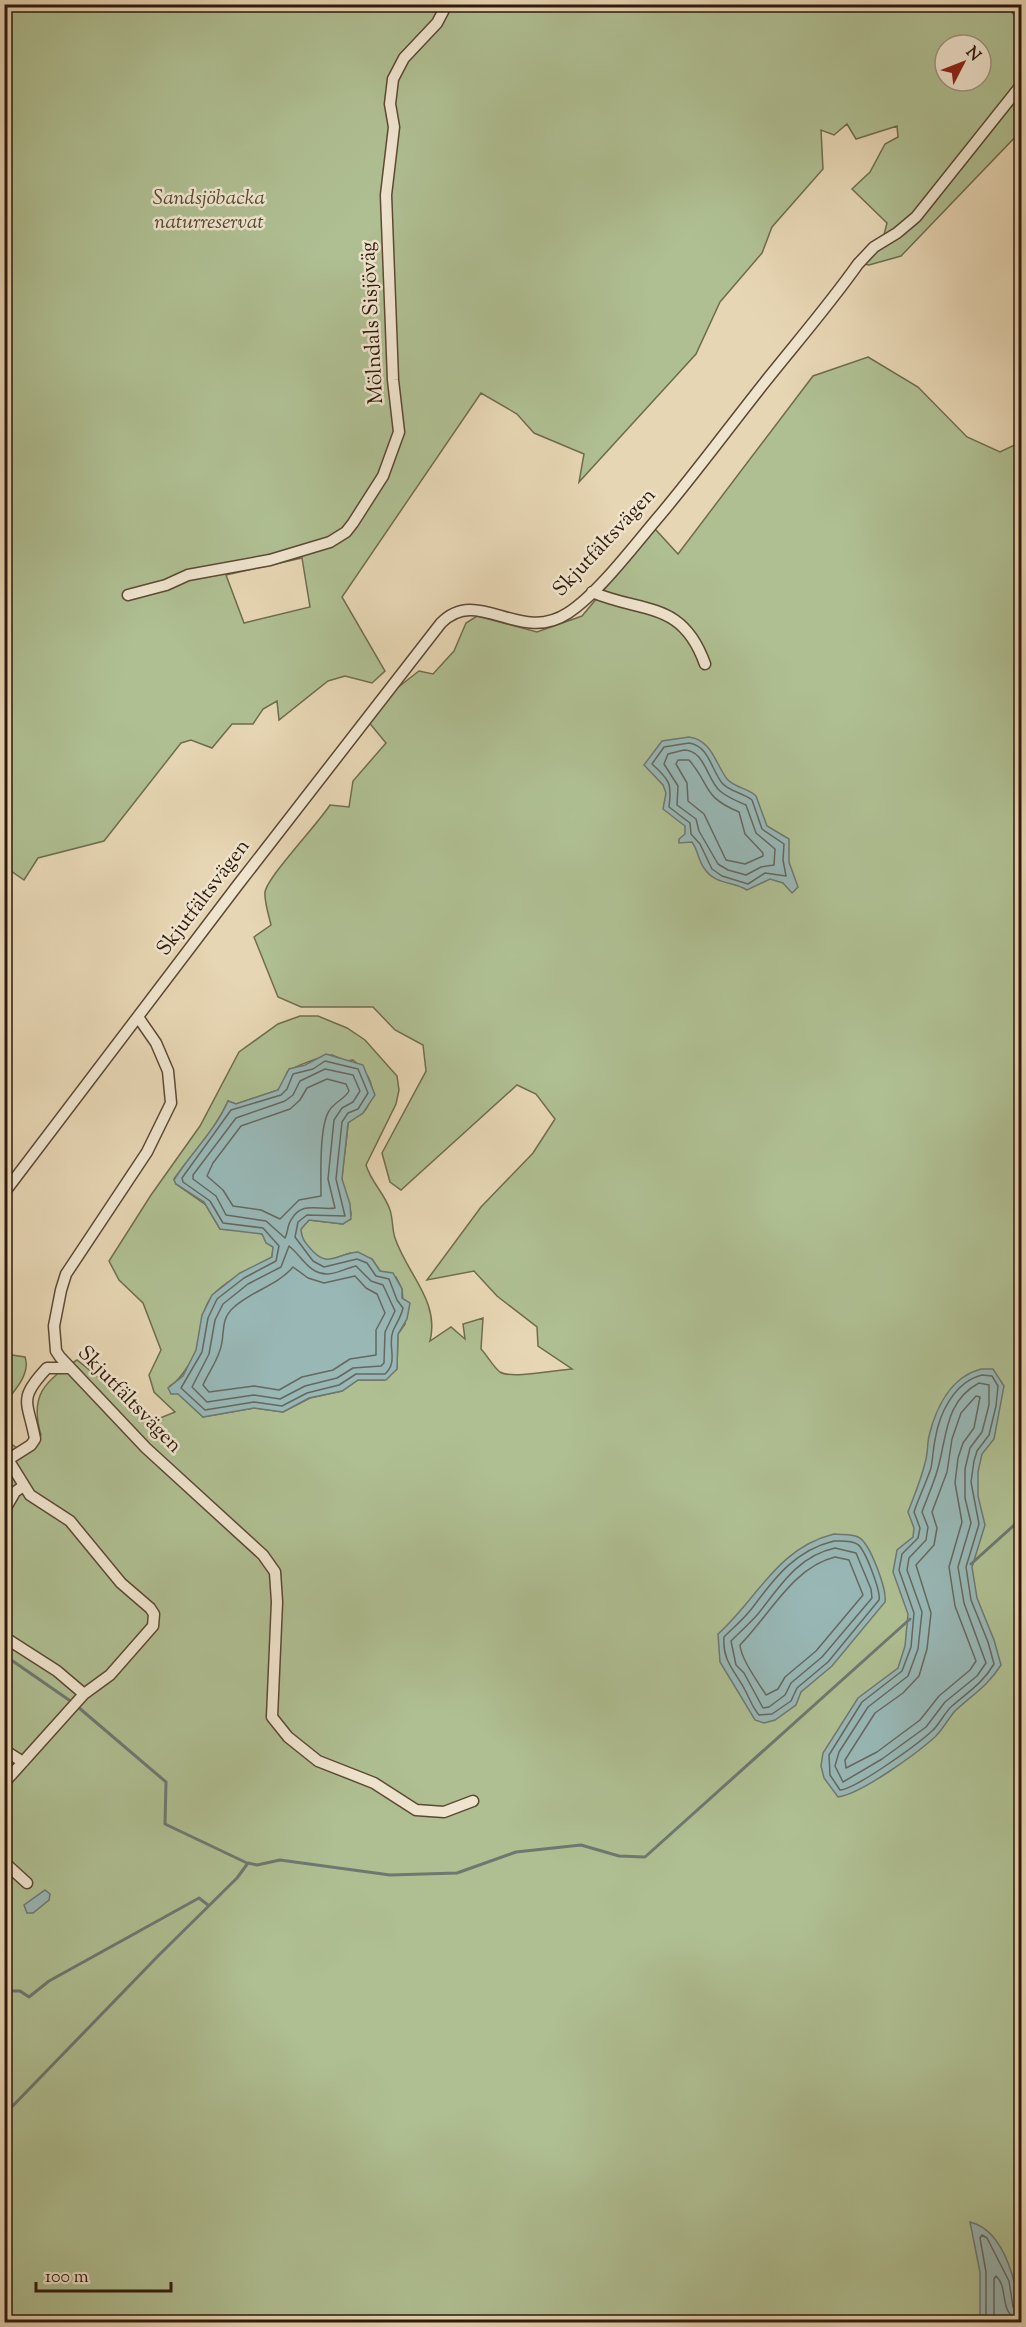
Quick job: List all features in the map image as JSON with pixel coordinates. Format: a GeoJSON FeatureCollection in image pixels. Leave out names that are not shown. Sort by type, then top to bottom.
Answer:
{"type":"FeatureCollection","features":[{"type":"Feature","properties":{"kind":"street","name":"Mölndals Sisjöväg"},"geometry":{"type":"LineString","coordinates":[[128,595],[166,585],[188,575],[300,552],[330,542],[346,532],[382,476],[393,453],[399,432],[393,380],[386,195],[394,127],[390,104],[393,79],[404,58],[437,23],[447,4]]}},
{"type":"Feature","properties":{"kind":"street","name":"Skjutfältsvägen"},"geometry":{"type":"LineString","coordinates":[[473,1801],[444,1812],[416,1810],[374,1783],[318,1761],[276,1725],[272,1717],[277,1602],[275,1572],[263,1555],[146,1448],[68,1368],[56,1352],[54,1335],[61,1290],[66,1274],[147,1152],[171,1103],[166,1064],[145,1025],[138,1017],[350,739],[449,614],[463,608],[522,622],[550,622],[577,607],[682,488],[858,264],[874,247],[897,233],[916,217],[1022,84]]}},
{"type":"Feature","properties":{"kind":"street"},"geometry":{"type":"LineString","coordinates":[[592,592],[616,602],[670,615],[688,630],[705,664]]}},
{"type":"Feature","properties":{"kind":"street"},"geometry":{"type":"LineString","coordinates":[[4,1192],[138,1017]]}},
{"type":"Feature","properties":{"kind":"street"},"geometry":{"type":"LineString","coordinates":[[4,1783],[84,1694],[110,1675],[153,1626],[154,1614],[121,1583],[70,1521],[30,1495],[22,1487],[7,1456],[31,1445],[35,1439],[25,1402],[27,1394],[47,1368],[68,1368]]}},
{"type":"Feature","properties":{"kind":"street"},"geometry":{"type":"LineString","coordinates":[[4,1511],[15,1492],[22,1487]]}},
{"type":"Feature","properties":{"kind":"street"},"geometry":{"type":"LineString","coordinates":[[4,1637],[57,1671],[84,1694]]}},
{"type":"Feature","properties":{"kind":"street"},"geometry":{"type":"LineString","coordinates":[[4,1750],[23,1762]]}},
{"type":"Feature","properties":{"kind":"street"},"geometry":{"type":"LineString","coordinates":[[4,1862],[27,1882]]}},
{"type":"Feature","properties":{"kind":"green space","name":"Sandsjöbacka naturreservat"},"geometry":{"type":"Polygon","coordinates":[[[4,5],[1005,5],[1021,22],[1021,131],[901,256],[869,265],[864,264],[882,243],[887,223],[852,189],[870,172],[885,144],[898,137],[897,126],[856,139],[847,124],[834,135],[821,130],[823,169],[772,227],[762,253],[720,302],[696,354],[579,482],[584,454],[534,433],[517,414],[481,393],[342,597],[385,671],[372,683],[345,676],[328,681],[279,720],[277,701],[263,709],[253,724],[232,724],[212,748],[191,740],[181,743],[104,841],[38,858],[24,880],[4,866],[4,5]],[[302,558],[226,575],[244,623],[310,607],[302,558]]]}},
{"type":"Feature","properties":{"kind":"green space"},"geometry":{"type":"Polygon","coordinates":[[[868,357],[918,387],[967,437],[1000,452],[1021,442],[1021,2322],[5,2322],[4,1439],[20,1450],[41,1435],[37,1409],[42,1390],[56,1375],[77,1360],[153,1421],[175,1412],[154,1392],[149,1375],[161,1350],[143,1303],[119,1280],[109,1261],[151,1195],[200,1126],[239,1052],[278,1024],[300,1016],[318,1016],[347,1028],[365,1040],[397,1076],[399,1090],[396,1104],[366,1165],[388,1204],[393,1231],[400,1251],[426,1300],[432,1327],[430,1341],[451,1327],[465,1339],[463,1324],[483,1318],[481,1349],[500,1372],[514,1375],[572,1369],[538,1346],[537,1327],[497,1296],[474,1271],[427,1280],[481,1207],[533,1153],[555,1119],[536,1094],[517,1085],[401,1190],[390,1182],[382,1153],[426,1071],[423,1045],[395,1030],[373,1007],[301,1007],[278,997],[254,937],[271,925],[265,892],[268,884],[330,805],[349,807],[353,781],[386,743],[367,720],[392,692],[419,671],[433,674],[454,651],[466,623],[477,616],[537,632],[582,616],[655,529],[678,554],[813,376],[868,357]],[[332,1055],[315,1059],[287,1072],[285,1081],[278,1090],[236,1104],[228,1101],[210,1132],[174,1179],[176,1184],[206,1205],[220,1229],[254,1231],[262,1234],[273,1247],[272,1257],[234,1278],[209,1300],[193,1358],[184,1372],[170,1386],[203,1417],[254,1408],[283,1412],[310,1398],[342,1391],[358,1380],[384,1380],[397,1369],[398,1334],[405,1324],[402,1289],[396,1277],[380,1271],[372,1259],[350,1253],[327,1261],[317,1256],[303,1240],[301,1229],[309,1220],[343,1224],[351,1215],[342,1184],[348,1123],[363,1113],[368,1106],[372,1091],[365,1071],[353,1060],[346,1061],[332,1055]]]}},
{"type":"Feature","properties":{"kind":"green space"},"geometry":{"type":"Polygon","coordinates":[[[5,1354],[25,1357],[26,1370],[21,1382],[5,1403],[5,1354]]]}},
{"type":"Feature","properties":{"kind":"water"},"geometry":{"type":"Polygon","coordinates":[[[689,737],[697,739],[708,747],[730,782],[756,796],[767,826],[789,839],[789,862],[798,887],[792,893],[783,883],[770,879],[747,890],[718,880],[704,868],[692,842],[679,843],[679,839],[685,834],[685,826],[663,809],[666,793],[663,785],[644,765],[662,741],[689,737]]]}},
{"type":"Feature","properties":{"kind":"water"},"geometry":{"type":"Polygon","coordinates":[[[326,1054],[363,1065],[375,1095],[363,1113],[348,1123],[342,1179],[350,1204],[351,1219],[343,1224],[309,1220],[301,1229],[302,1234],[304,1241],[321,1258],[332,1259],[358,1252],[372,1259],[380,1271],[393,1273],[402,1289],[402,1298],[410,1303],[407,1319],[398,1334],[397,1369],[386,1380],[358,1380],[342,1391],[309,1398],[283,1412],[254,1408],[203,1417],[178,1394],[171,1394],[168,1388],[183,1376],[196,1350],[202,1315],[212,1295],[240,1273],[272,1257],[273,1247],[266,1243],[262,1234],[220,1229],[204,1202],[176,1184],[174,1180],[210,1132],[228,1101],[236,1104],[278,1090],[289,1069],[305,1065],[326,1054]]]}},
{"type":"Feature","properties":{"kind":"water"},"geometry":{"type":"Polygon","coordinates":[[[981,1369],[993,1369],[1004,1386],[994,1439],[982,1454],[978,1472],[978,1496],[985,1525],[972,1567],[977,1598],[994,1640],[1001,1665],[985,1685],[955,1711],[938,1734],[926,1744],[874,1781],[838,1797],[824,1778],[821,1766],[823,1753],[858,1698],[898,1668],[905,1646],[908,1614],[893,1572],[897,1550],[913,1537],[914,1528],[908,1512],[927,1456],[932,1425],[941,1404],[953,1386],[970,1373],[981,1369]]]}},
{"type":"Feature","properties":{"kind":"water"},"geometry":{"type":"Polygon","coordinates":[[[834,1534],[855,1536],[863,1541],[877,1567],[885,1602],[832,1666],[801,1692],[796,1705],[775,1720],[764,1723],[755,1720],[720,1662],[718,1634],[783,1562],[797,1550],[834,1534]]]}},
{"type":"Feature","properties":{"kind":"water"},"geometry":{"type":"Polygon","coordinates":[[[45,1890],[50,1894],[49,1900],[33,1913],[27,1913],[24,1905],[45,1890]]]}},
{"type":"Feature","properties":{"kind":"water"},"geometry":{"type":"Polygon","coordinates":[[[970,2222],[983,2228],[1002,2249],[1017,2294],[1021,2322],[980,2322],[980,2272],[970,2222]]]}},
{"type":"Feature","properties":{"kind":"waterway"},"geometry":{"type":"LineString","coordinates":[[971,1564],[1022,1518]]}},
{"type":"Feature","properties":{"kind":"waterway"},"geometry":{"type":"LineString","coordinates":[[4,2115],[237,1878],[248,1863],[257,1865],[280,1860],[390,1875],[457,1873],[516,1852],[581,1845],[619,1856],[645,1857],[910,1619]]}},
{"type":"Feature","properties":{"kind":"waterway"},"geometry":{"type":"LineString","coordinates":[[4,1655],[69,1700]]}},
{"type":"Feature","properties":{"kind":"waterway"},"geometry":{"type":"LineString","coordinates":[[78,1707],[166,1782],[165,1824],[247,1863]]}},
{"type":"Feature","properties":{"kind":"waterway"},"geometry":{"type":"LineString","coordinates":[[4,1991],[20,1991],[29,1997],[49,1981],[199,1898],[208,1905]]}}]}
